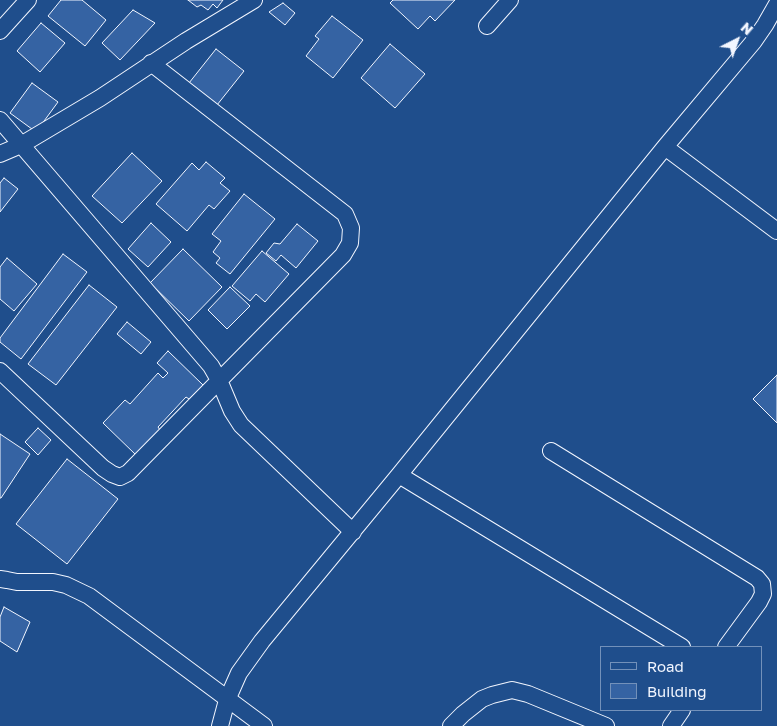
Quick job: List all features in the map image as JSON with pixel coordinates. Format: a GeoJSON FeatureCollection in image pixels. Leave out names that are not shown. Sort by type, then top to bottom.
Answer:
{"type":"FeatureCollection","features":[{"type":"Feature","properties":{"kind":"street"},"geometry":{"type":"LineString","coordinates":[[0,31],[28,0]]}},
{"type":"Feature","properties":{"kind":"street"},"geometry":{"type":"LineString","coordinates":[[0,154],[21,145],[100,98],[186,41],[254,0]]}},
{"type":"Feature","properties":{"kind":"street"},"geometry":{"type":"LineString","coordinates":[[487,26],[510,0]]}},
{"type":"Feature","properties":{"kind":"street"},"geometry":{"type":"LineString","coordinates":[[220,726],[239,673],[262,641],[353,532],[664,146],[754,41],[777,4]]}},
{"type":"Feature","properties":{"kind":"street"},"geometry":{"type":"LineString","coordinates":[[2,376],[103,468],[120,477],[128,473],[343,255],[350,243],[351,228],[345,214],[152,63]]}},
{"type":"Feature","properties":{"kind":"street"},"geometry":{"type":"LineString","coordinates":[[0,120],[211,366],[232,411],[241,425],[353,532]]}},
{"type":"Feature","properties":{"kind":"street"},"geometry":{"type":"LineString","coordinates":[[664,146],[777,231]]}},
{"type":"Feature","properties":{"kind":"street"},"geometry":{"type":"LineString","coordinates":[[550,450],[756,578],[762,584],[763,594],[759,602],[727,646]]}},
{"type":"Feature","properties":{"kind":"street"},"geometry":{"type":"LineString","coordinates":[[399,475],[680,646]]}},
{"type":"Feature","properties":{"kind":"street"},"geometry":{"type":"LineString","coordinates":[[0,579],[17,582],[53,582],[79,590],[264,726]]}},
{"type":"Feature","properties":{"kind":"street"},"geometry":{"type":"LineString","coordinates":[[451,726],[482,699],[492,694],[512,690],[528,694],[606,726]]}},
{"type":"Feature","properties":{"kind":"street"},"geometry":{"type":"LineString","coordinates":[[671,726],[681,711]]}},
{"type":"Feature","properties":{"kind":"building"},"geometry":{"type":"Polygon","coordinates":[[[61,0],[82,0],[106,20],[85,46],[48,16],[61,0]]]}},
{"type":"Feature","properties":{"kind":"building"},"geometry":{"type":"Polygon","coordinates":[[[188,0],[223,0],[217,8],[213,4],[208,10],[201,5],[197,7],[188,0]]]}},
{"type":"Feature","properties":{"kind":"building"},"geometry":{"type":"Polygon","coordinates":[[[393,0],[455,0],[435,21],[430,16],[418,29],[390,3],[393,0]]]}},
{"type":"Feature","properties":{"kind":"building"},"geometry":{"type":"Polygon","coordinates":[[[283,3],[295,13],[285,25],[269,12],[283,3]]]}},
{"type":"Feature","properties":{"kind":"building"},"geometry":{"type":"Polygon","coordinates":[[[133,10],[155,23],[120,60],[102,43],[133,10]]]}},
{"type":"Feature","properties":{"kind":"building"},"geometry":{"type":"Polygon","coordinates":[[[332,16],[363,40],[333,78],[306,56],[319,39],[315,36],[332,16]]]}},
{"type":"Feature","properties":{"kind":"building"},"geometry":{"type":"Polygon","coordinates":[[[41,23],[65,43],[40,72],[17,51],[41,23]]]}},
{"type":"Feature","properties":{"kind":"building"},"geometry":{"type":"Polygon","coordinates":[[[390,44],[425,74],[395,108],[361,78],[390,44]]]}},
{"type":"Feature","properties":{"kind":"building"},"geometry":{"type":"Polygon","coordinates":[[[216,49],[244,71],[217,105],[189,83],[216,49]]]}},
{"type":"Feature","properties":{"kind":"building"},"geometry":{"type":"Polygon","coordinates":[[[32,83],[58,102],[36,132],[10,113],[32,83]]]}},
{"type":"Feature","properties":{"kind":"building"},"geometry":{"type":"Polygon","coordinates":[[[132,153],[162,181],[122,223],[92,196],[132,153]]]}},
{"type":"Feature","properties":{"kind":"building"},"geometry":{"type":"Polygon","coordinates":[[[206,162],[225,178],[220,183],[230,191],[214,209],[209,205],[187,231],[156,204],[192,163],[199,170],[206,162]]]}},
{"type":"Feature","properties":{"kind":"building"},"geometry":{"type":"Polygon","coordinates":[[[4,178],[18,189],[0,212],[0,183],[4,178]]]}},
{"type":"Feature","properties":{"kind":"building"},"geometry":{"type":"Polygon","coordinates":[[[244,194],[275,219],[230,274],[216,263],[220,258],[213,252],[221,241],[212,234],[244,194]]]}},
{"type":"Feature","properties":{"kind":"building"},"geometry":{"type":"Polygon","coordinates":[[[151,223],[171,242],[148,267],[128,249],[151,223]]]}},
{"type":"Feature","properties":{"kind":"building"},"geometry":{"type":"Polygon","coordinates":[[[297,224],[318,241],[296,268],[281,255],[276,261],[266,253],[274,243],[280,244],[297,224]]]}},
{"type":"Feature","properties":{"kind":"building"},"geometry":{"type":"Polygon","coordinates":[[[183,249],[222,287],[189,321],[150,283],[183,249]]]}},
{"type":"Feature","properties":{"kind":"building"},"geometry":{"type":"Polygon","coordinates":[[[262,251],[289,274],[265,302],[256,294],[250,301],[232,286],[262,251]]]}},
{"type":"Feature","properties":{"kind":"building"},"geometry":{"type":"Polygon","coordinates":[[[63,254],[87,272],[21,359],[0,342],[0,338],[63,254]]]}},
{"type":"Feature","properties":{"kind":"building"},"geometry":{"type":"Polygon","coordinates":[[[7,258],[37,284],[14,311],[0,299],[0,267],[7,258]]]}},
{"type":"Feature","properties":{"kind":"building"},"geometry":{"type":"Polygon","coordinates":[[[89,285],[117,307],[56,385],[28,364],[89,285]]]}},
{"type":"Feature","properties":{"kind":"building"},"geometry":{"type":"Polygon","coordinates":[[[230,287],[250,306],[227,329],[208,310],[230,287]]]}},
{"type":"Feature","properties":{"kind":"building"},"geometry":{"type":"Polygon","coordinates":[[[127,322],[151,342],[141,354],[117,334],[127,322]]]}},
{"type":"Feature","properties":{"kind":"building"},"geometry":{"type":"Polygon","coordinates":[[[168,351],[203,385],[189,399],[186,397],[158,427],[160,430],[136,455],[103,423],[125,400],[130,404],[158,373],[163,378],[168,373],[157,363],[168,351]]]}},
{"type":"Feature","properties":{"kind":"building"},"geometry":{"type":"Polygon","coordinates":[[[777,375],[777,423],[753,399],[777,375]]]}},
{"type":"Feature","properties":{"kind":"building"},"geometry":{"type":"Polygon","coordinates":[[[38,428],[51,440],[38,455],[25,442],[38,428]]]}},
{"type":"Feature","properties":{"kind":"building"},"geometry":{"type":"Polygon","coordinates":[[[0,434],[30,454],[1,498],[0,498],[0,434]]]}},
{"type":"Feature","properties":{"kind":"building"},"geometry":{"type":"Polygon","coordinates":[[[67,459],[118,499],[67,564],[16,524],[67,459]]]}},
{"type":"Feature","properties":{"kind":"building"},"geometry":{"type":"Polygon","coordinates":[[[4,607],[30,622],[17,652],[0,641],[0,617],[4,607]]]}}]}
